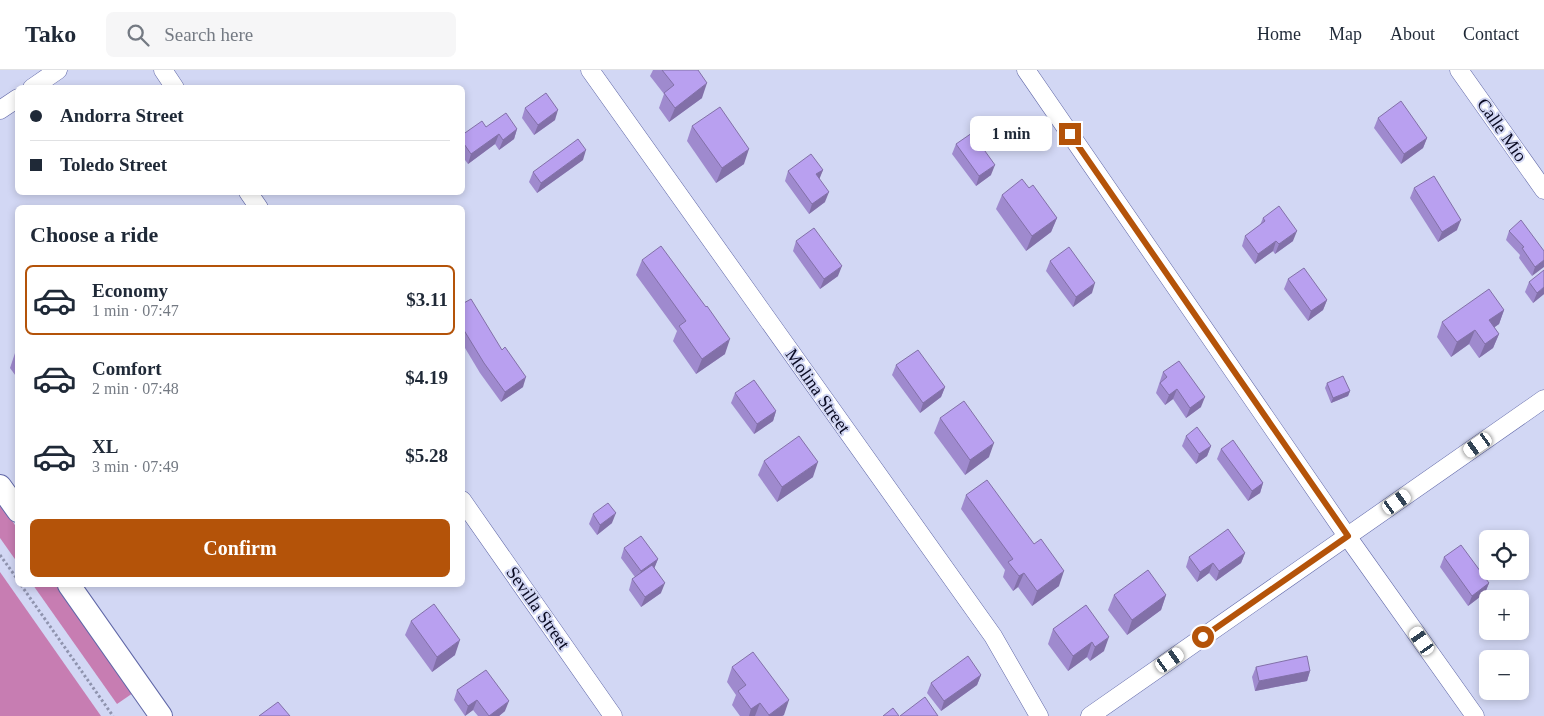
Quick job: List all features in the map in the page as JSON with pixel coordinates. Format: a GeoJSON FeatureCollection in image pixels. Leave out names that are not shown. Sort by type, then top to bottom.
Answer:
{"type":"FeatureCollection","features":[{"type":"Feature","properties":{"kind":"main road"},"geometry":{"type":"LineString","coordinates":[[0,486],[15,507]]}},
{"type":"Feature","properties":{"kind":"main road"},"geometry":{"type":"LineString","coordinates":[[71,587],[161,716]]}},
{"type":"Feature","properties":{"kind":"street"},"geometry":{"type":"LineString","coordinates":[[36,85],[58,70]]}},
{"type":"Feature","properties":{"kind":"street"},"geometry":{"type":"LineString","coordinates":[[163,70],[173,85]]}},
{"type":"Feature","properties":{"kind":"street","name":"Molina Street"},"geometry":{"type":"LineString","coordinates":[[590,70],[993,636],[1039,716]]}},
{"type":"Feature","properties":{"kind":"street"},"geometry":{"type":"LineString","coordinates":[[1026,70],[1348,536],[1475,716]]}},
{"type":"Feature","properties":{"kind":"street","name":"Calle Mio"},"geometry":{"type":"LineString","coordinates":[[1459,70],[1544,190]]}},
{"type":"Feature","properties":{"kind":"street"},"geometry":{"type":"LineString","coordinates":[[0,110],[15,100]]}},
{"type":"Feature","properties":{"kind":"street"},"geometry":{"type":"LineString","coordinates":[[1090,716],[1544,399]]}},
{"type":"Feature","properties":{"kind":"street","name":"Sevilla Street"},"geometry":{"type":"LineString","coordinates":[[465,504],[613,716]]}},
{"type":"Feature","properties":{"kind":"path"},"geometry":{"type":"LineString","coordinates":[[0,555],[15,576]]}},
{"type":"Feature","properties":{"kind":"path"},"geometry":{"type":"LineString","coordinates":[[22,587],[113,716]]}},
{"type":"Feature","properties":{"kind":"shaded area"},"geometry":{"type":"Polygon","coordinates":[[[0,503],[15,525],[15,559],[0,538],[0,503]]]}},
{"type":"Feature","properties":{"kind":"shaded area"},"geometry":{"type":"Polygon","coordinates":[[[0,572],[101,716],[0,716],[0,572]]]}},
{"type":"Feature","properties":{"kind":"shaded area"},"geometry":{"type":"Polygon","coordinates":[[[34,587],[59,587],[133,693],[117,704],[34,587]]]}},
{"type":"Feature","properties":{"kind":"building"},"geometry":{"type":"Polygon","coordinates":[[[662,70],[698,70],[707,83],[675,108],[664,93],[674,85],[662,70]]]}},
{"type":"Feature","properties":{"kind":"building"},"geometry":{"type":"Polygon","coordinates":[[[546,93],[558,110],[538,125],[525,108],[546,93]]]}},
{"type":"Feature","properties":{"kind":"building"},"geometry":{"type":"Polygon","coordinates":[[[1401,101],[1427,138],[1404,154],[1378,118],[1401,101]]]}},
{"type":"Feature","properties":{"kind":"building"},"geometry":{"type":"Polygon","coordinates":[[[720,107],[749,149],[722,168],[692,126],[720,107]]]}},
{"type":"Feature","properties":{"kind":"building"},"geometry":{"type":"Polygon","coordinates":[[[506,113],[517,129],[503,140],[499,134],[471,154],[465,145],[465,133],[482,121],[486,127],[506,113]]]}},
{"type":"Feature","properties":{"kind":"building"},"geometry":{"type":"Polygon","coordinates":[[[972,133],[995,165],[979,176],[956,144],[972,133]]]}},
{"type":"Feature","properties":{"kind":"building"},"geometry":{"type":"Polygon","coordinates":[[[578,139],[586,150],[541,183],[533,172],[578,139]]]}},
{"type":"Feature","properties":{"kind":"building"},"geometry":{"type":"Polygon","coordinates":[[[811,154],[823,170],[816,174],[829,192],[812,204],[788,171],[811,154]]]}},
{"type":"Feature","properties":{"kind":"building"},"geometry":{"type":"Polygon","coordinates":[[[1434,176],[1461,220],[1442,232],[1414,188],[1434,176]]]}},
{"type":"Feature","properties":{"kind":"building"},"geometry":{"type":"Polygon","coordinates":[[[1022,179],[1029,188],[1033,185],[1057,218],[1032,236],[1002,195],[1022,179]]]}},
{"type":"Feature","properties":{"kind":"building"},"geometry":{"type":"Polygon","coordinates":[[[1279,206],[1297,231],[1279,244],[1276,241],[1258,254],[1245,236],[1265,221],[1263,218],[1279,206]]]}},
{"type":"Feature","properties":{"kind":"building"},"geometry":{"type":"Polygon","coordinates":[[[1521,220],[1544,251],[1544,260],[1535,267],[1522,248],[1524,247],[1509,231],[1521,220]]]}},
{"type":"Feature","properties":{"kind":"building"},"geometry":{"type":"Polygon","coordinates":[[[814,228],[842,266],[824,279],[796,241],[814,228]]]}},
{"type":"Feature","properties":{"kind":"building"},"geometry":{"type":"Polygon","coordinates":[[[661,246],[730,339],[702,359],[679,326],[686,321],[642,260],[661,246]]]}},
{"type":"Feature","properties":{"kind":"building"},"geometry":{"type":"Polygon","coordinates":[[[1069,247],[1095,283],[1076,297],[1050,261],[1069,247]]]}},
{"type":"Feature","properties":{"kind":"building"},"geometry":{"type":"Polygon","coordinates":[[[1304,268],[1327,300],[1311,311],[1288,279],[1304,268]]]}},
{"type":"Feature","properties":{"kind":"building"},"geometry":{"type":"Polygon","coordinates":[[[1544,270],[1544,287],[1537,293],[1529,282],[1544,270]]]}},
{"type":"Feature","properties":{"kind":"building"},"geometry":{"type":"Polygon","coordinates":[[[1489,289],[1504,310],[1489,320],[1499,334],[1485,344],[1475,330],[1457,342],[1442,322],[1489,289]]]}},
{"type":"Feature","properties":{"kind":"building"},"geometry":{"type":"Polygon","coordinates":[[[471,299],[502,350],[505,347],[526,377],[505,392],[465,332],[465,302],[471,299]]]}},
{"type":"Feature","properties":{"kind":"building"},"geometry":{"type":"Polygon","coordinates":[[[918,350],[945,387],[923,403],[896,365],[918,350]]]}},
{"type":"Feature","properties":{"kind":"building"},"geometry":{"type":"Polygon","coordinates":[[[1179,361],[1205,397],[1190,408],[1177,389],[1169,395],[1160,383],[1167,377],[1163,372],[1179,361]]]}},
{"type":"Feature","properties":{"kind":"building"},"geometry":{"type":"Polygon","coordinates":[[[1343,376],[1350,391],[1333,398],[1327,383],[1343,376]]]}},
{"type":"Feature","properties":{"kind":"building"},"geometry":{"type":"Polygon","coordinates":[[[754,380],[776,411],[757,424],[735,393],[754,380]]]}},
{"type":"Feature","properties":{"kind":"building"},"geometry":{"type":"Polygon","coordinates":[[[964,401],[994,443],[970,460],[940,418],[964,401]]]}},
{"type":"Feature","properties":{"kind":"building"},"geometry":{"type":"Polygon","coordinates":[[[1197,427],[1211,446],[1199,454],[1186,436],[1197,427]]]}},
{"type":"Feature","properties":{"kind":"building"},"geometry":{"type":"Polygon","coordinates":[[[799,436],[818,462],[782,487],[764,461],[799,436]]]}},
{"type":"Feature","properties":{"kind":"building"},"geometry":{"type":"Polygon","coordinates":[[[1233,440],[1263,483],[1252,491],[1221,449],[1233,440]]]}},
{"type":"Feature","properties":{"kind":"building"},"geometry":{"type":"Polygon","coordinates":[[[987,480],[1034,544],[1041,539],[1064,571],[1037,591],[1024,573],[1019,576],[1008,562],[1013,559],[966,495],[987,480]]]}},
{"type":"Feature","properties":{"kind":"building"},"geometry":{"type":"Polygon","coordinates":[[[608,503],[616,513],[600,525],[593,514],[608,503]]]}},
{"type":"Feature","properties":{"kind":"building"},"geometry":{"type":"Polygon","coordinates":[[[1228,529],[1245,553],[1219,571],[1213,563],[1200,572],[1189,557],[1228,529]]]}},
{"type":"Feature","properties":{"kind":"building"},"geometry":{"type":"Polygon","coordinates":[[[641,536],[658,559],[641,571],[624,548],[641,536]]]}},
{"type":"Feature","properties":{"kind":"building"},"geometry":{"type":"Polygon","coordinates":[[[1461,545],[1479,569],[1479,580],[1487,580],[1489,583],[1472,596],[1444,557],[1461,545]]]}},
{"type":"Feature","properties":{"kind":"building"},"geometry":{"type":"Polygon","coordinates":[[[652,565],[665,583],[645,597],[632,579],[652,565]]]}},
{"type":"Feature","properties":{"kind":"building"},"geometry":{"type":"Polygon","coordinates":[[[1148,570],[1166,595],[1132,620],[1114,595],[1148,570]]]}},
{"type":"Feature","properties":{"kind":"building"},"geometry":{"type":"Polygon","coordinates":[[[434,604],[460,640],[437,657],[411,621],[434,604]]]}},
{"type":"Feature","properties":{"kind":"building"},"geometry":{"type":"Polygon","coordinates":[[[1086,605],[1109,637],[1095,647],[1092,642],[1073,656],[1053,629],[1086,605]]]}},
{"type":"Feature","properties":{"kind":"building"},"geometry":{"type":"Polygon","coordinates":[[[753,652],[789,700],[769,715],[760,703],[751,709],[738,691],[746,685],[732,667],[753,652]]]}},
{"type":"Feature","properties":{"kind":"building"},"geometry":{"type":"Polygon","coordinates":[[[968,656],[981,675],[944,701],[931,683],[968,656]]]}},
{"type":"Feature","properties":{"kind":"building"},"geometry":{"type":"Polygon","coordinates":[[[1307,656],[1310,671],[1259,681],[1256,667],[1307,656]]]}},
{"type":"Feature","properties":{"kind":"building"},"geometry":{"type":"Polygon","coordinates":[[[486,670],[509,701],[489,716],[477,700],[468,706],[457,690],[486,670]]]}},
{"type":"Feature","properties":{"kind":"building"},"geometry":{"type":"Polygon","coordinates":[[[925,697],[938,716],[900,716],[925,697]]]}},
{"type":"Feature","properties":{"kind":"building"},"geometry":{"type":"Polygon","coordinates":[[[278,702],[290,716],[259,716],[278,702]]]}},
{"type":"Feature","properties":{"kind":"building"},"geometry":{"type":"Polygon","coordinates":[[[893,708],[899,716],[883,716],[893,708]]]}},
{"type":"Feature","properties":{"kind":"route"},"geometry":{"type":"LineString","coordinates":[[1070,134],[1348,536],[1203,637]]}}]}
